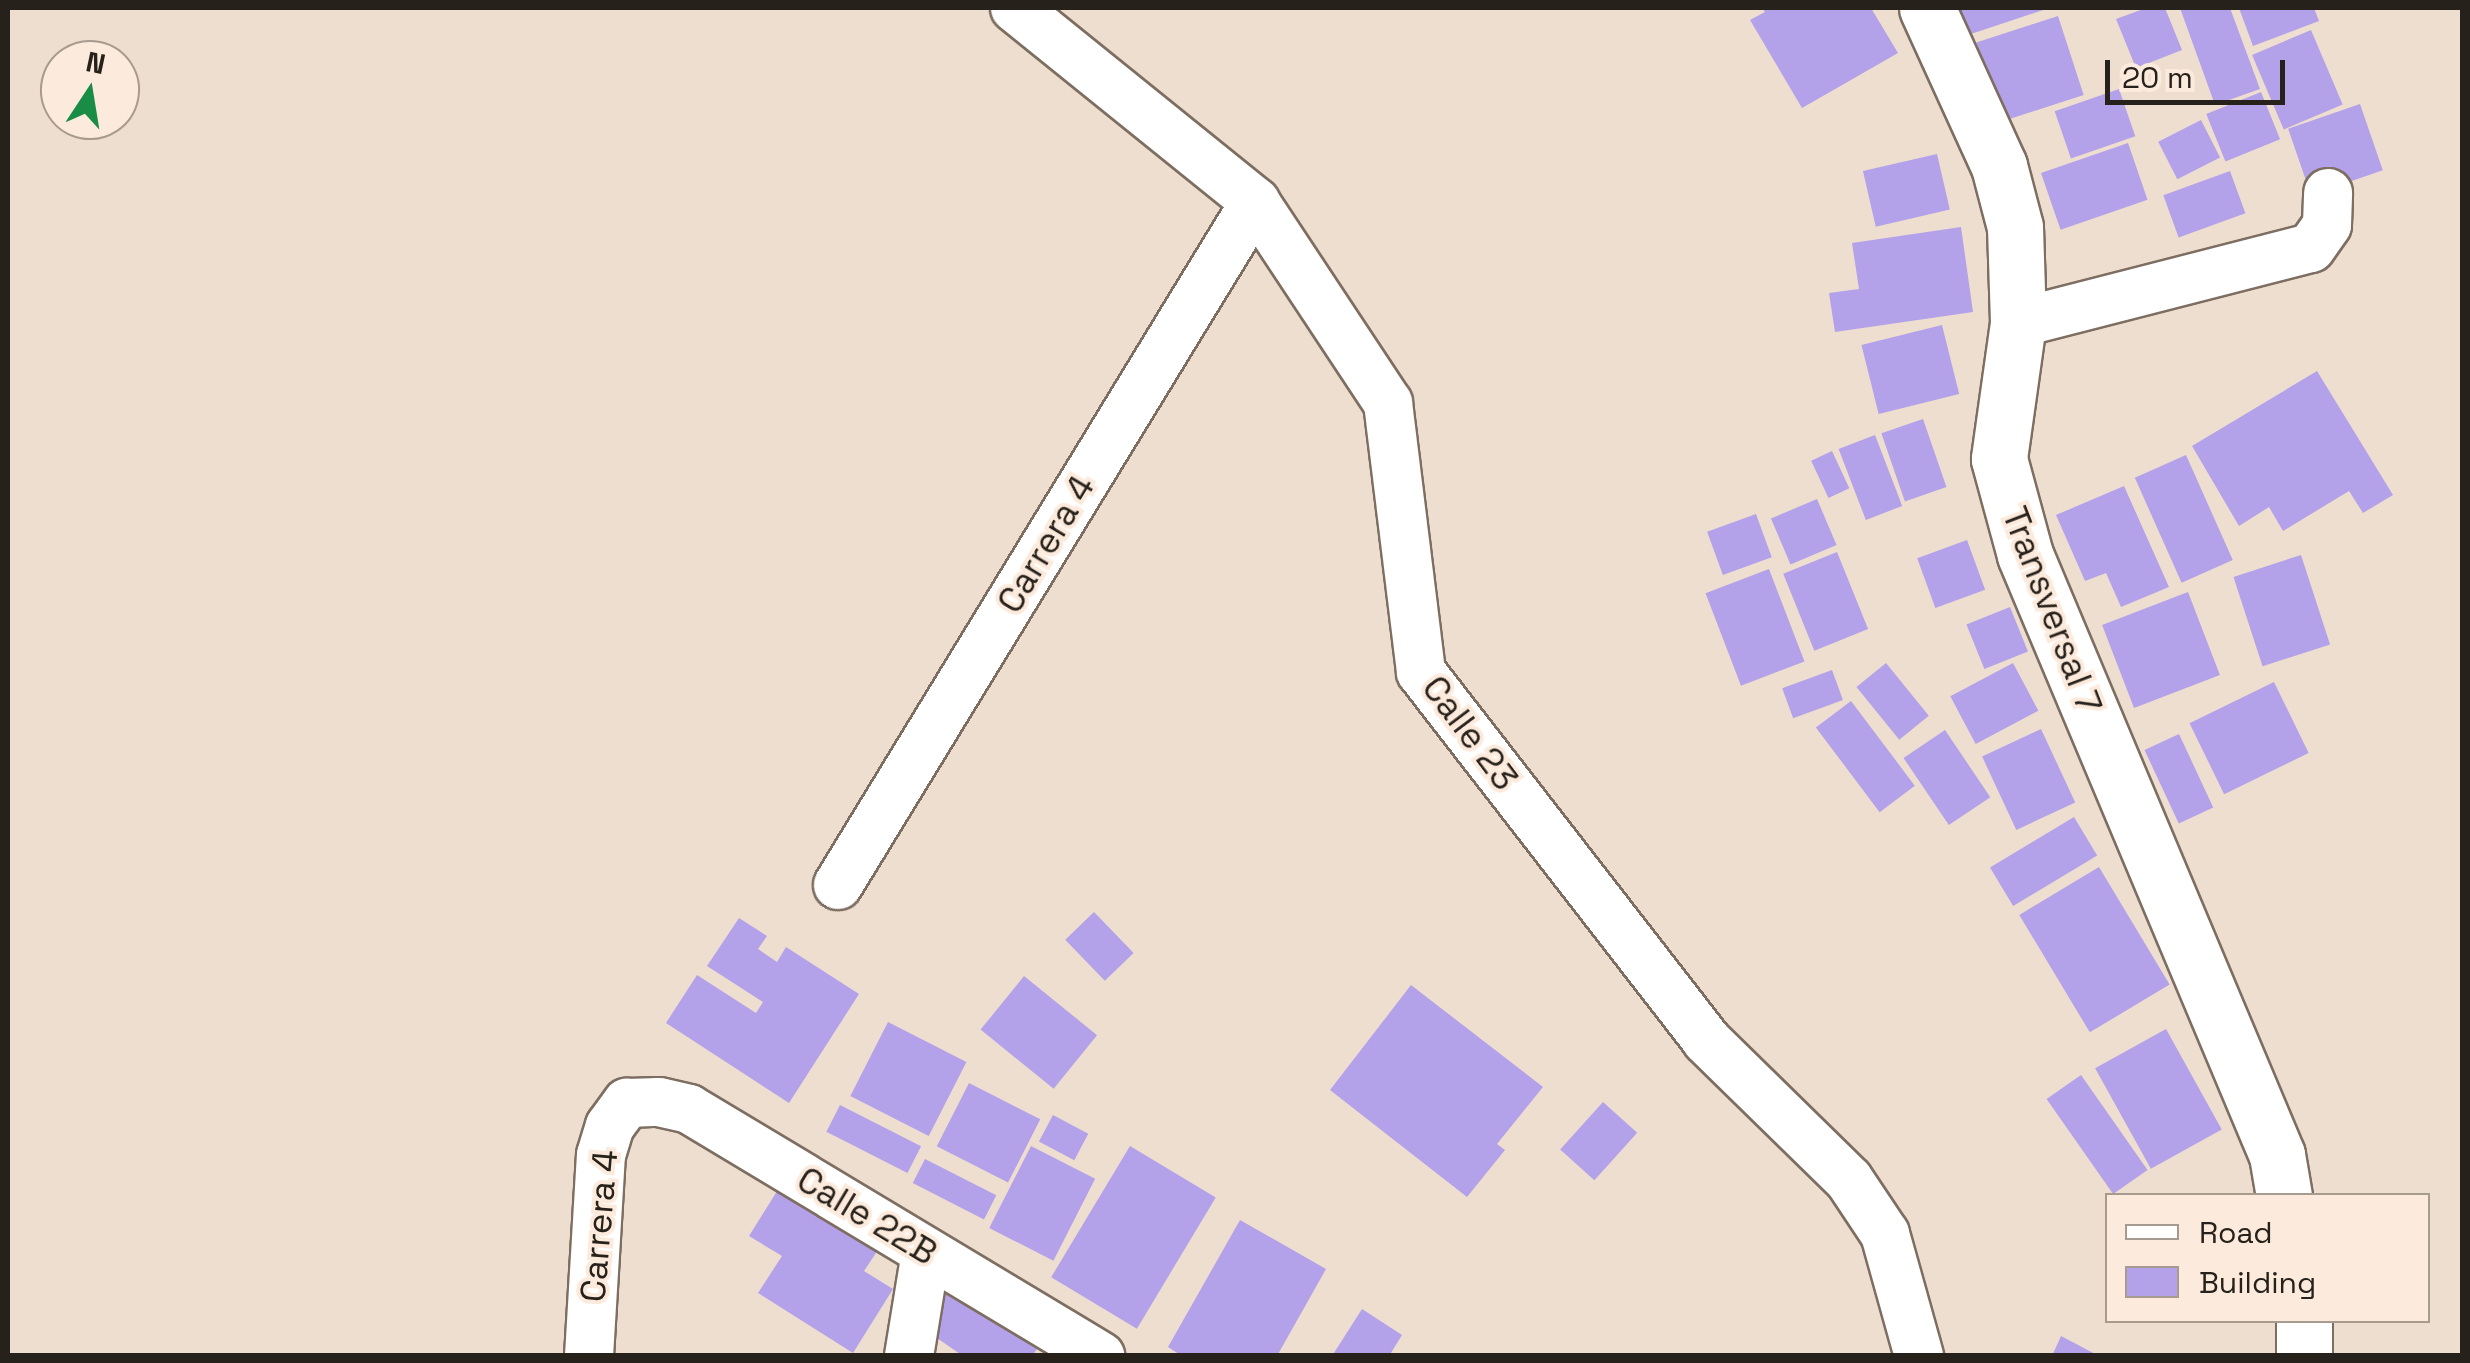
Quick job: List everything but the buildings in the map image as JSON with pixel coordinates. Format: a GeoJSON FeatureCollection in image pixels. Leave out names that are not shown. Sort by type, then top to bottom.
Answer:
{"type":"FeatureCollection","features":[{"type":"Feature","properties":{"kind":"street","name":"Calle 23"},"geometry":{"type":"LineString","coordinates":[[1015,8],[1255,202],[1388,403],[1421,672],[1706,1040],[1849,1180],[1884,1234],[1919,1356]]}},
{"type":"Feature","properties":{"kind":"street","name":"Transversal 7"},"geometry":{"type":"LineString","coordinates":[[1926,8],[1999,166],[2015,227],[2018,323],[1999,459],[2025,556],[2277,1155],[2283,1193]]}},
{"type":"Feature","properties":{"kind":"street"},"geometry":{"type":"LineString","coordinates":[[2018,323],[2310,248],[2327,225],[2328,193]]}},
{"type":"Feature","properties":{"kind":"street","name":"Carrera 4"},"geometry":{"type":"LineString","coordinates":[[838,885],[1255,202]]}},
{"type":"Feature","properties":{"kind":"street","name":"Calle 22B"},"geometry":{"type":"LineString","coordinates":[[627,1103],[659,1102],[689,1109],[1100,1356]]}},
{"type":"Feature","properties":{"kind":"street","name":"Carrera 4"},"geometry":{"type":"LineString","coordinates":[[589,1356],[600,1156],[610,1126],[627,1103]]}},
{"type":"Feature","properties":{"kind":"street"},"geometry":{"type":"LineString","coordinates":[[910,1356],[926,1252]]}},
{"type":"Feature","properties":{"kind":"street"},"geometry":{"type":"LineString","coordinates":[[2304,1323],[2304,1356]]}}]}
